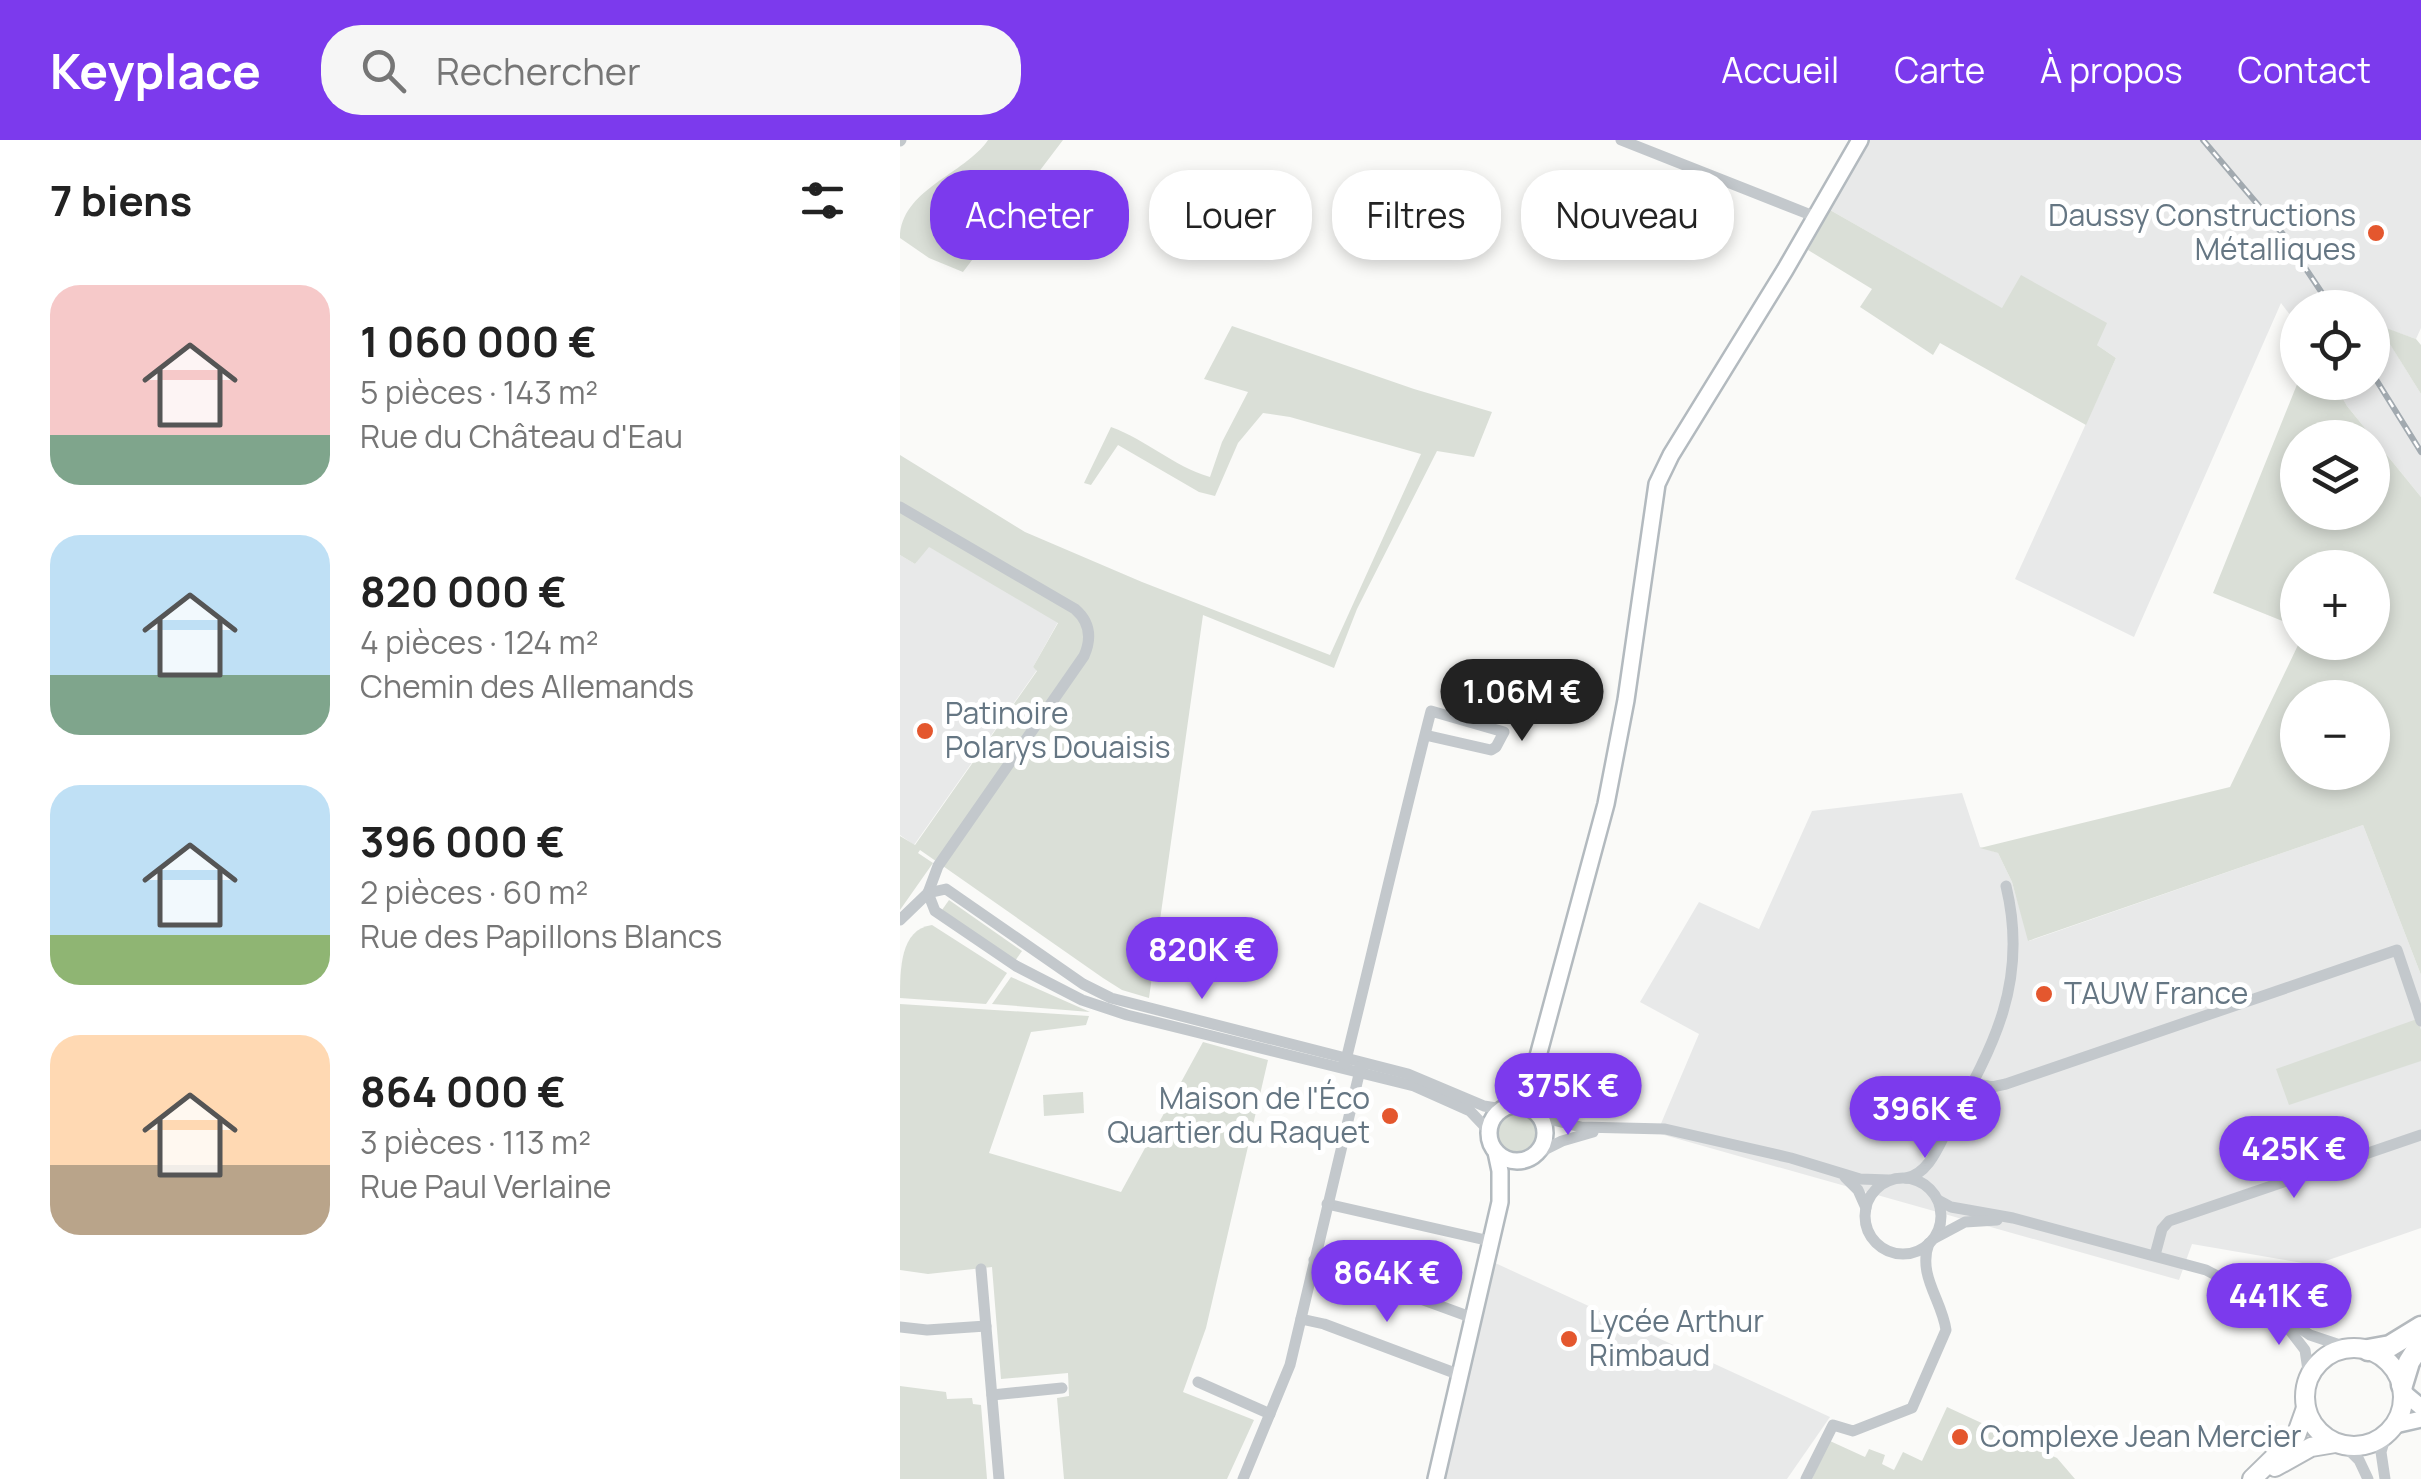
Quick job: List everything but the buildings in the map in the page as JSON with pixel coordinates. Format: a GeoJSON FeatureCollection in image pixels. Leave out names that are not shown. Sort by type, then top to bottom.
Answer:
{"type":"FeatureCollection","features":[{"type":"Feature","properties":{"kind":"highway"},"geometry":{"type":"LineString","coordinates":[[2358,1349],[2390,1346],[2421,1327]]}},
{"type":"Feature","properties":{"kind":"highway"},"geometry":{"type":"LineString","coordinates":[[2402,1388],[2409,1362],[2421,1342]]}},
{"type":"Feature","properties":{"kind":"main road"},"geometry":{"type":"LineString","coordinates":[[2306,1408],[2296,1436],[2252,1479],[2311,1447],[2366,1445],[2390,1430],[2402,1409],[2402,1388],[2390,1363],[2358,1349],[2324,1359],[2309,1376],[2306,1408],[2314,1426],[2340,1444]]}},
{"type":"Feature","properties":{"kind":"street"},"geometry":{"type":"LineString","coordinates":[[1621,140],[1816,217]]}},
{"type":"Feature","properties":{"kind":"street"},"geometry":{"type":"LineString","coordinates":[[1436,1479],[1500,1202],[1514,1176],[1546,1136],[1531,1093],[1534,1070],[1606,804],[1626,700],[1657,484],[1860,140]]}},
{"type":"Feature","properties":{"kind":"street"},"geometry":{"type":"LineString","coordinates":[[900,507],[1075,609],[1089,633],[1084,656],[938,866],[928,893],[900,920]]}},
{"type":"Feature","properties":{"kind":"street"},"geometry":{"type":"LineString","coordinates":[[1345,1063],[1425,735],[1431,711],[1504,732],[1491,750],[1425,735]]}},
{"type":"Feature","properties":{"kind":"street"},"geometry":{"type":"LineString","coordinates":[[1360,1067],[1417,1076],[1484,1106],[1523,1105],[1566,1125],[1664,1129],[1860,1179],[1906,1178],[1918,1174],[1935,1153],[1995,1041],[2009,993],[2013,939],[2006,886]]}},
{"type":"Feature","properties":{"kind":"street"},"geometry":{"type":"LineString","coordinates":[[928,893],[948,890],[1084,984],[1111,998],[1360,1067],[1438,1095],[1475,1114],[1489,1130],[1496,1152],[1500,1202]]}},
{"type":"Feature","properties":{"kind":"street"},"geometry":{"type":"LineString","coordinates":[[928,893],[935,911],[1016,966],[1082,1000],[1126,1015],[1345,1063]]}},
{"type":"Feature","properties":{"kind":"street"},"geometry":{"type":"LineString","coordinates":[[1973,1084],[2006,1084],[2396,950],[2421,1020]]}},
{"type":"Feature","properties":{"kind":"street"},"geometry":{"type":"LineString","coordinates":[[1246,1478],[1288,1372],[1360,1067]]}},
{"type":"Feature","properties":{"kind":"street"},"geometry":{"type":"LineString","coordinates":[[1489,1130],[1492,1120],[1534,1070]]}},
{"type":"Feature","properties":{"kind":"street"},"geometry":{"type":"LineString","coordinates":[[1496,1152],[1510,1161],[1533,1156],[1568,1138],[1612,1128]]}},
{"type":"Feature","properties":{"kind":"street"},"geometry":{"type":"LineString","coordinates":[[2155,1254],[2162,1229],[2169,1221],[2421,1135]]}},
{"type":"Feature","properties":{"kind":"street"},"geometry":{"type":"LineString","coordinates":[[1806,1479],[1833,1425],[1854,1431],[1912,1408],[1946,1330],[1930,1285],[1925,1256],[1942,1217],[1930,1180],[1935,1153]]}},
{"type":"Feature","properties":{"kind":"street"},"geometry":{"type":"LineString","coordinates":[[1832,1170],[1854,1186],[1866,1208],[1871,1235],[1878,1244],[1915,1263],[1930,1285]]}},
{"type":"Feature","properties":{"kind":"street"},"geometry":{"type":"LineString","coordinates":[[1906,1178],[1923,1183],[1951,1207],[2155,1254],[2224,1278],[2321,1341],[2358,1349]]}},
{"type":"Feature","properties":{"kind":"street"},"geometry":{"type":"LineString","coordinates":[[1866,1208],[1876,1189],[1890,1180]]}},
{"type":"Feature","properties":{"kind":"street"},"geometry":{"type":"LineString","coordinates":[[1327,1204],[1490,1241]]}},
{"type":"Feature","properties":{"kind":"street"},"geometry":{"type":"LineString","coordinates":[[1895,1253],[1913,1252],[1965,1222],[2026,1222]]}},
{"type":"Feature","properties":{"kind":"street"},"geometry":{"type":"LineString","coordinates":[[1314,1260],[1473,1318]]}},
{"type":"Feature","properties":{"kind":"street"},"geometry":{"type":"LineString","coordinates":[[981,1269],[999,1479]]}},
{"type":"Feature","properties":{"kind":"street"},"geometry":{"type":"LineString","coordinates":[[2272,1310],[2300,1342],[2308,1358],[2309,1376]]}},
{"type":"Feature","properties":{"kind":"street"},"geometry":{"type":"LineString","coordinates":[[1301,1319],[1460,1375]]}},
{"type":"Feature","properties":{"kind":"street"},"geometry":{"type":"LineString","coordinates":[[900,1327],[931,1330],[986,1326]]}},
{"type":"Feature","properties":{"kind":"street"},"geometry":{"type":"LineString","coordinates":[[1198,1382],[1270,1414]]}},
{"type":"Feature","properties":{"kind":"street"},"geometry":{"type":"LineString","coordinates":[[992,1395],[1062,1388]]}},
{"type":"Feature","properties":{"kind":"street"},"geometry":{"type":"LineString","coordinates":[[2402,1388],[2421,1408]]}},
{"type":"Feature","properties":{"kind":"street"},"geometry":{"type":"LineString","coordinates":[[2385,1479],[2382,1452],[2390,1430],[2421,1420]]}},
{"type":"Feature","properties":{"kind":"street"},"geometry":{"type":"LineString","coordinates":[[2340,1444],[2359,1460],[2368,1479]]}},
{"type":"Feature","properties":{"kind":"shaded area"},"geometry":{"type":"Polygon","coordinates":[[[988,140],[1063,140],[1040,170],[955,170],[988,140]]]}},
{"type":"Feature","properties":{"kind":"shaded area"},"geometry":{"type":"Polygon","coordinates":[[[1868,140],[2421,140],[2421,328],[2416,339],[2390,330],[2390,290],[2280,290],[2280,305],[2134,637],[2015,579],[2116,358],[2097,345],[2003,309],[1830,210],[1868,140]]]}},
{"type":"Feature","properties":{"kind":"shaded area"},"geometry":{"type":"Polygon","coordinates":[[[930,188],[930,258],[900,238],[903,221],[930,188]]]}},
{"type":"Feature","properties":{"kind":"shaded area"},"geometry":{"type":"Polygon","coordinates":[[[1830,210],[2002,308],[2021,275],[2107,323],[2097,345],[2116,358],[2086,425],[1940,343],[1933,355],[1860,307],[1872,289],[1808,250],[1830,210]]]}},
{"type":"Feature","properties":{"kind":"shaded area"},"geometry":{"type":"Polygon","coordinates":[[[934,260],[972,260],[963,272],[934,260]]]}},
{"type":"Feature","properties":{"kind":"shaded area"},"geometry":{"type":"Polygon","coordinates":[[[1232,326],[1492,412],[1474,457],[1437,451],[1357,609],[1334,668],[1203,615],[1149,998],[1122,990],[1103,978],[920,850],[918,853],[933,863],[900,910],[900,836],[915,845],[1037,671],[1033,667],[1058,623],[929,547],[915,564],[900,555],[900,455],[1025,532],[1330,655],[1421,454],[1263,413],[1238,443],[1215,496],[1199,492],[1118,445],[1091,485],[1084,483],[1111,427],[1210,477],[1222,442],[1248,392],[1204,379],[1232,326]]]}},
{"type":"Feature","properties":{"kind":"shaded area"},"geometry":{"type":"Polygon","coordinates":[[[2390,329],[2416,339],[2421,345],[2421,394],[2390,344],[2390,329]]]}},
{"type":"Feature","properties":{"kind":"shaded area"},"geometry":{"type":"Polygon","coordinates":[[[2390,344],[2421,394],[2421,497],[2390,459],[2390,420],[2358,420],[2344,400],[2390,400],[2390,344]]]}},
{"type":"Feature","properties":{"kind":"shaded area"},"geometry":{"type":"Polygon","coordinates":[[[2291,400],[2344,400],[2358,420],[2283,420],[2291,400]]]}},
{"type":"Feature","properties":{"kind":"shaded area"},"geometry":{"type":"Polygon","coordinates":[[[2280,427],[2280,530],[2390,530],[2390,459],[2421,497],[2421,975],[2363,825],[2028,941],[2012,882],[1998,853],[1980,848],[2230,787],[2280,683],[2280,790],[2390,790],[2390,680],[2281,680],[2291,660],[2390,660],[2390,550],[2280,550],[2280,620],[2213,593],[2280,427]]]}},
{"type":"Feature","properties":{"kind":"shaded area"},"geometry":{"type":"Polygon","coordinates":[[[928,546],[1058,622],[1033,667],[1037,670],[914,845],[900,835],[900,555],[915,564],[928,546]]]}},
{"type":"Feature","properties":{"kind":"shaded area"},"geometry":{"type":"Polygon","coordinates":[[[1962,793],[1980,847],[1998,853],[2012,882],[2029,941],[2363,825],[2421,975],[2421,1228],[2314,1265],[2192,1244],[2179,1280],[1657,1133],[1699,1034],[1640,1002],[1699,902],[1759,929],[1812,811],[1962,793]]]}},
{"type":"Feature","properties":{"kind":"shaded area"},"geometry":{"type":"Polygon","coordinates":[[[949,900],[1022,951],[1015,961],[942,910],[949,900]]]}},
{"type":"Feature","properties":{"kind":"shaded area"},"geometry":{"type":"Polygon","coordinates":[[[932,925],[1007,973],[986,1004],[900,998],[908,942],[921,928],[932,925]]]}},
{"type":"Feature","properties":{"kind":"shaded area"},"geometry":{"type":"Polygon","coordinates":[[[1011,977],[1090,1012],[992,1004],[1011,977]]]}},
{"type":"Feature","properties":{"kind":"shaded area"},"geometry":{"type":"Polygon","coordinates":[[[900,1004],[1089,1016],[1086,1025],[1031,1032],[989,1153],[1121,1192],[1203,1042],[1268,1060],[1206,1328],[1183,1392],[1254,1420],[1227,1479],[1064,1479],[1057,1398],[1069,1396],[1068,1373],[1001,1379],[992,1267],[928,1274],[900,1270],[900,1004]]]}},
{"type":"Feature","properties":{"kind":"shaded area"},"geometry":{"type":"Polygon","coordinates":[[[2417,1019],[2421,1061],[2289,1105],[2276,1069],[2417,1019]]]}},
{"type":"Feature","properties":{"kind":"shaded area"},"geometry":{"type":"Polygon","coordinates":[[[1083,1092],[1084,1113],[1044,1116],[1043,1095],[1083,1092]]]}},
{"type":"Feature","properties":{"kind":"shaded area"},"geometry":{"type":"Polygon","coordinates":[[[1517,1112],[1532,1118],[1538,1133],[1532,1148],[1517,1154],[1502,1148],[1496,1133],[1502,1118],[1517,1112]]]}},
{"type":"Feature","properties":{"kind":"shaded area","name":"Lycée Arthur Rimbaud"},"geometry":{"type":"Polygon","coordinates":[[[1493,1262],[1830,1417],[1787,1479],[1445,1479],[1493,1262]]]}},
{"type":"Feature","properties":{"kind":"shaded area"},"geometry":{"type":"Polygon","coordinates":[[[900,1386],[946,1392],[947,1399],[972,1398],[973,1404],[981,1405],[987,1479],[900,1479],[900,1386]]]}},
{"type":"Feature","properties":{"kind":"shaded area"},"geometry":{"type":"Polygon","coordinates":[[[1947,1407],[2057,1458],[2075,1479],[1812,1479],[1830,1441],[1865,1457],[1869,1449],[1885,1455],[1882,1464],[1894,1470],[1903,1452],[1922,1461],[1947,1407]]]}},
{"type":"Feature","properties":{"kind":"railway"},"geometry":{"type":"LineString","coordinates":[[2203,140],[2282,233],[2320,290]]}},
{"type":"Feature","properties":{"kind":"railway"},"geometry":{"type":"LineString","coordinates":[[2389,400],[2421,452]]}},
{"type":"Feature","properties":{"kind":"place","name":"Daussy Constructions Métalliques"},"geometry":{"type":"Point","coordinates":[2376,233]}},
{"type":"Feature","properties":{"kind":"place","name":"Patinoire Polarys Douaisis"},"geometry":{"type":"Point","coordinates":[925,731]}},
{"type":"Feature","properties":{"kind":"place","name":"TAUW France"},"geometry":{"type":"Point","coordinates":[2044,994]}},
{"type":"Feature","properties":{"kind":"place","name":"Maison de l'Éco Quartier du Raquet"},"geometry":{"type":"Point","coordinates":[1390,1116]}},
{"type":"Feature","properties":{"kind":"place","name":"Lycée Arthur Rimbaud"},"geometry":{"type":"Point","coordinates":[1569,1339]}},
{"type":"Feature","properties":{"kind":"place","name":"Complexe Jean Mercier"},"geometry":{"type":"Point","coordinates":[1960,1437]}}]}
